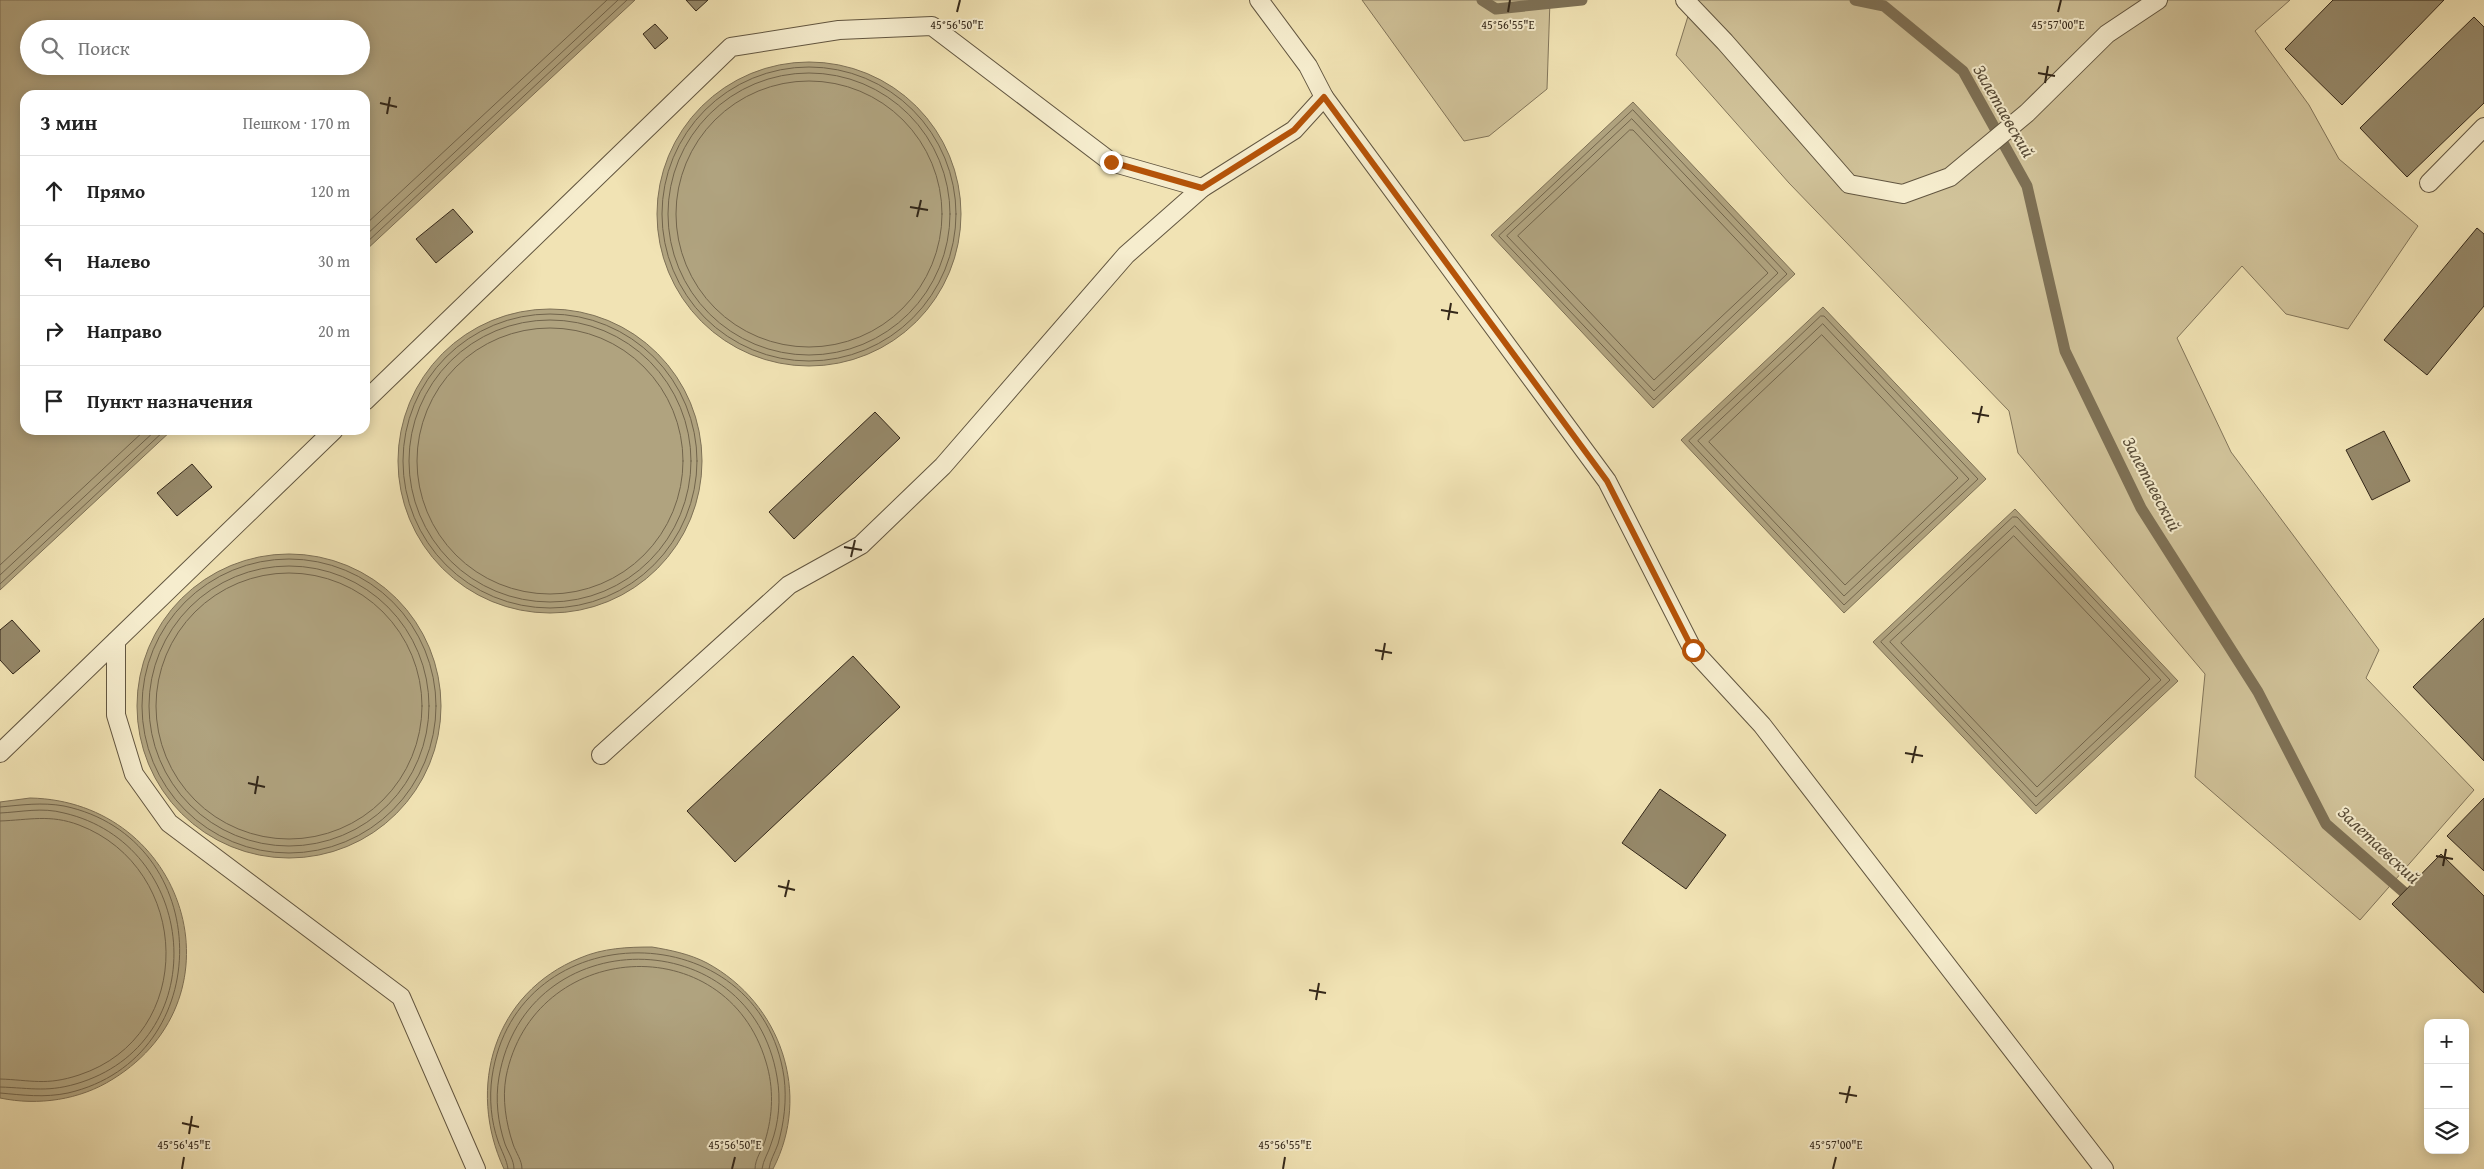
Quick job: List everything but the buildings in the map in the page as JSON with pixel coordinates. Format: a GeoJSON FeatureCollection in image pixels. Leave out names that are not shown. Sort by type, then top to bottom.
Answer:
{"type":"FeatureCollection","features":[{"type":"Feature","properties":{"kind":"lane"},"geometry":{"type":"LineString","coordinates":[[1259,0],[1308,66],[1324,97],[1607,481],[1693,650],[1762,725],[2104,1169]]}},
{"type":"Feature","properties":{"kind":"lane"},"geometry":{"type":"LineString","coordinates":[[1685,0],[1726,42],[1849,184],[1903,194],[1950,177],[2026,113],[2106,34],[2158,0]]}},
{"type":"Feature","properties":{"kind":"lane"},"geometry":{"type":"LineString","coordinates":[[370,395],[732,47],[839,30],[932,26],[1111,162],[1202,188]]}},
{"type":"Feature","properties":{"kind":"lane"},"geometry":{"type":"LineString","coordinates":[[601,755],[790,585],[861,544],[943,466],[1126,255],[1202,188],[1294,130],[1324,97]]}},
{"type":"Feature","properties":{"kind":"lane"},"geometry":{"type":"LineString","coordinates":[[2430,183],[2484,127]]}},
{"type":"Feature","properties":{"kind":"lane"},"geometry":{"type":"LineString","coordinates":[[0,753],[329,435]]}},
{"type":"Feature","properties":{"kind":"lane"},"geometry":{"type":"LineString","coordinates":[[116,641],[116,715],[134,774],[169,824],[401,997],[476,1169]]}},
{"type":"Feature","properties":{"kind":"shaded area"},"geometry":{"type":"Polygon","coordinates":[[[1362,0],[1550,0],[1547,89],[1489,136],[1464,141],[1362,0]]]}},
{"type":"Feature","properties":{"kind":"shaded area"},"geometry":{"type":"Polygon","coordinates":[[[1693,0],[2290,0],[2255,31],[2309,105],[2339,159],[2418,226],[2348,329],[2286,314],[2242,266],[2177,338],[2231,452],[2379,650],[2366,678],[2474,790],[2360,920],[2195,777],[2205,674],[2018,453],[2009,411],[1789,183],[1676,55],[1693,0]]]}},
{"type":"Feature","properties":{"kind":"water"},"geometry":{"type":"Polygon","coordinates":[[[0,0],[635,0],[370,246],[370,90],[20,90],[20,435],[167,435],[0,590],[0,0]]]}},
{"type":"Feature","properties":{"kind":"water"},"geometry":{"type":"Polygon","coordinates":[[[809,62],[839,65],[867,74],[893,88],[916,107],[935,130],[949,156],[958,184],[961,214],[958,244],[949,272],[935,298],[916,321],[893,340],[867,354],[839,363],[809,366],[779,363],[751,354],[725,340],[702,321],[683,298],[669,272],[660,244],[657,214],[660,184],[669,156],[683,130],[702,107],[725,88],[751,74],[779,65],[809,62]]]}},
{"type":"Feature","properties":{"kind":"water"},"geometry":{"type":"Polygon","coordinates":[[[1633,102],[1795,274],[1653,408],[1491,235],[1633,102]]]}},
{"type":"Feature","properties":{"kind":"water"},"geometry":{"type":"Polygon","coordinates":[[[1823,307],[1986,479],[1844,613],[1681,440],[1823,307]]]}},
{"type":"Feature","properties":{"kind":"water"},"geometry":{"type":"Polygon","coordinates":[[[550,309],[580,312],[608,321],[634,335],[657,354],[676,377],[690,403],[699,431],[702,461],[699,491],[690,519],[676,545],[657,568],[634,587],[608,601],[580,610],[550,613],[520,610],[492,601],[466,587],[443,568],[424,545],[410,519],[401,491],[398,461],[401,431],[410,403],[424,377],[443,354],[466,335],[492,321],[520,312],[550,309]]]}},
{"type":"Feature","properties":{"kind":"water"},"geometry":{"type":"Polygon","coordinates":[[[2015,509],[2178,681],[2036,814],[1873,642],[2015,509]]]}},
{"type":"Feature","properties":{"kind":"water"},"geometry":{"type":"Polygon","coordinates":[[[289,554],[319,557],[347,566],[373,580],[396,599],[415,622],[429,648],[438,676],[441,706],[438,736],[429,764],[415,790],[396,813],[373,832],[347,846],[319,855],[289,858],[259,855],[231,846],[205,832],[182,813],[163,790],[149,764],[140,736],[137,706],[140,676],[149,648],[163,622],[182,599],[205,580],[231,566],[259,557],[289,554]]]}},
{"type":"Feature","properties":{"kind":"water"},"geometry":{"type":"Polygon","coordinates":[[[30,798],[84,808],[127,831],[160,866],[180,908],[186,954],[178,1000],[154,1043],[113,1079],[100,1086],[73,1096],[44,1101],[0,1098],[0,802],[30,798]]]}},
{"type":"Feature","properties":{"kind":"water"},"geometry":{"type":"Polygon","coordinates":[[[652,947],[673,951],[700,960],[733,980],[754,1002],[771,1026],[782,1053],[789,1081],[790,1111],[784,1140],[773,1169],[504,1169],[493,1138],[488,1106],[489,1075],[496,1046],[508,1019],[526,994],[550,974],[580,958],[607,950],[652,947]]]}},
{"type":"Feature","properties":{"kind":"waterway","name":"Залетаевский"},"geometry":{"type":"LineString","coordinates":[[1482,0],[1496,9],[1582,0]]}},
{"type":"Feature","properties":{"kind":"waterway","name":"Залетаевский"},"geometry":{"type":"LineString","coordinates":[[1855,0],[1884,6],[1963,71],[2027,186],[2065,351],[2141,508],[2258,692],[2326,824],[2414,901]]}},
{"type":"Feature","properties":{"kind":"route"},"geometry":{"type":"LineString","coordinates":[[1111,162],[1202,188],[1294,130],[1324,97],[1607,481],[1693,650]]}}]}
